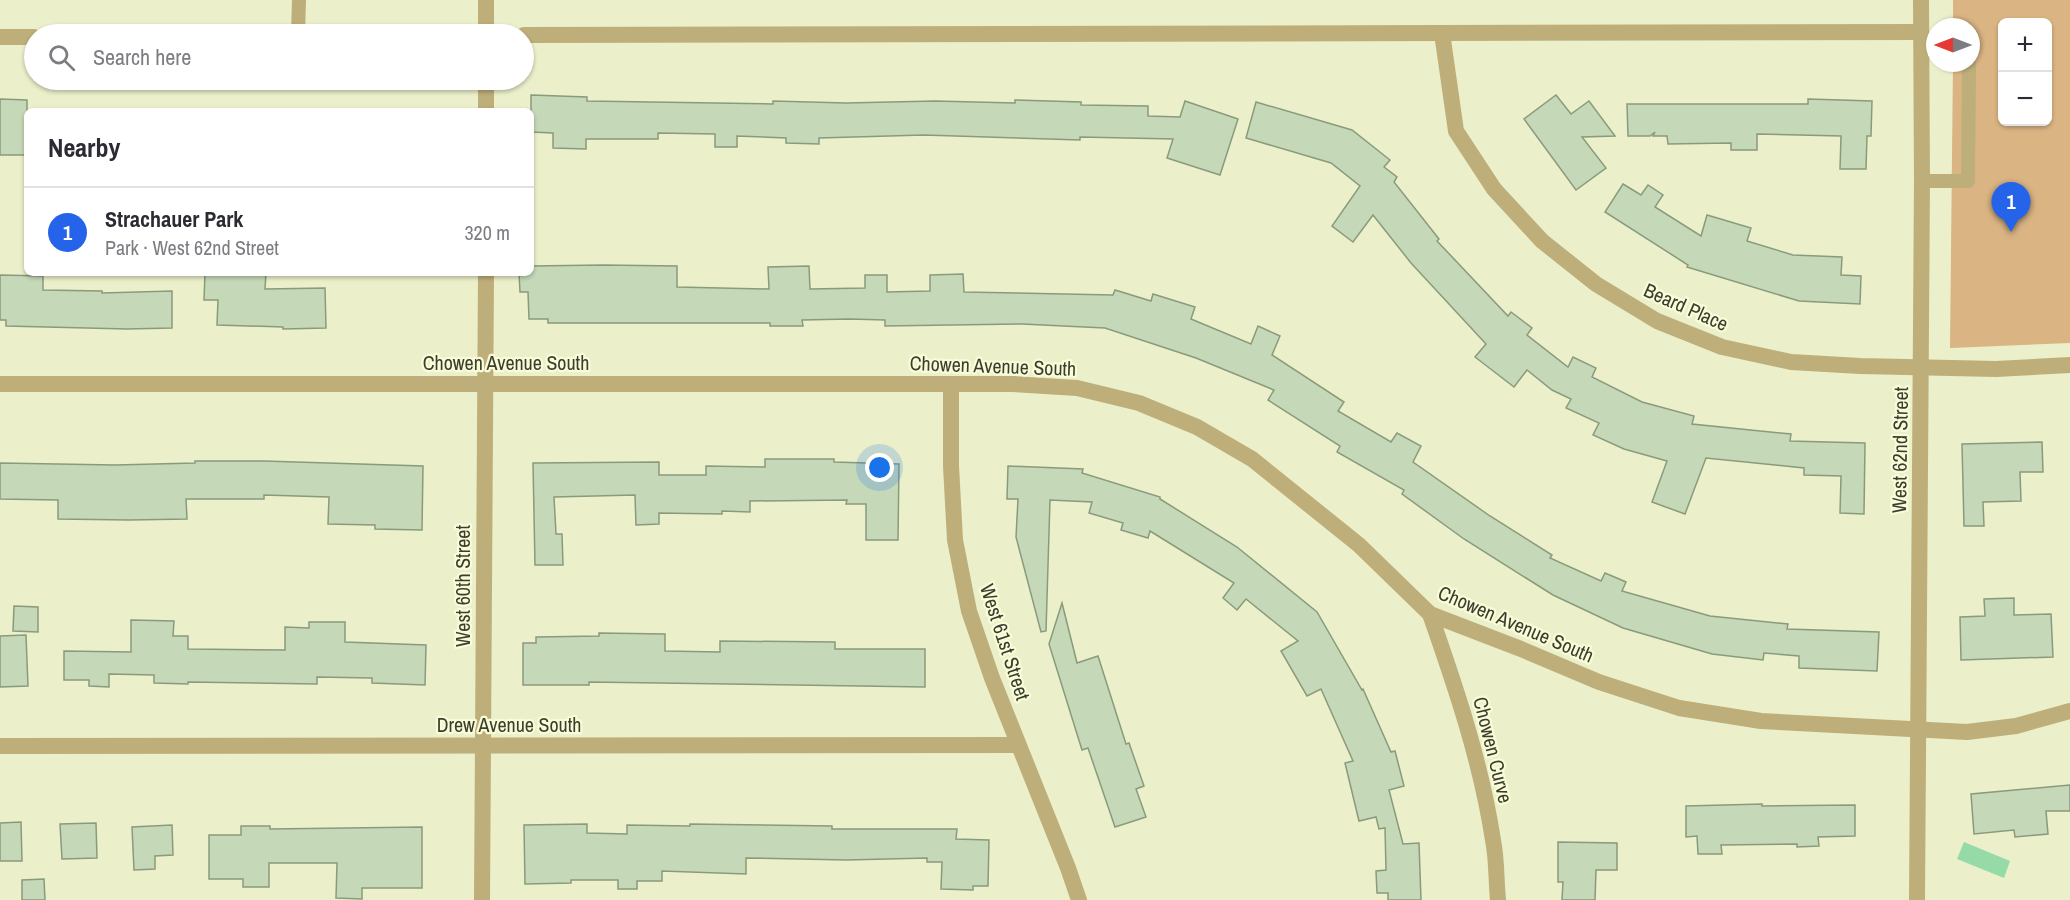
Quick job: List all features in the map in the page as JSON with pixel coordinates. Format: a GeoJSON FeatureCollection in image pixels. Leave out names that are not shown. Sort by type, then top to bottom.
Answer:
{"type":"FeatureCollection","features":[{"type":"Feature","properties":{"kind":"street"},"geometry":{"type":"LineString","coordinates":[[486,0],[486,24]]}},
{"type":"Feature","properties":{"kind":"street","name":"West 62nd Street"},"geometry":{"type":"LineString","coordinates":[[1921,0],[1926,23]]}},
{"type":"Feature","properties":{"kind":"street"},"geometry":{"type":"LineString","coordinates":[[534,35],[1926,32]]}},
{"type":"Feature","properties":{"kind":"street","name":"Beard Place"},"geometry":{"type":"LineString","coordinates":[[1442,33],[1456,131],[1494,189],[1542,241],[1596,284],[1657,321],[1722,347],[1791,362],[1996,369],[2070,364]]}},
{"type":"Feature","properties":{"kind":"street"},"geometry":{"type":"LineString","coordinates":[[0,37],[24,37]]}},
{"type":"Feature","properties":{"kind":"street","name":"West 62nd Street"},"geometry":{"type":"LineString","coordinates":[[1917,900],[1922,181],[1926,72]]}},
{"type":"Feature","properties":{"kind":"street"},"geometry":{"type":"LineString","coordinates":[[486,90],[486,108]]}},
{"type":"Feature","properties":{"kind":"street","name":"West 60th Street"},"geometry":{"type":"LineString","coordinates":[[482,900],[486,276]]}},
{"type":"Feature","properties":{"kind":"street","name":"Chowen Avenue South"},"geometry":{"type":"LineString","coordinates":[[0,384],[1013,384],[1077,388],[1139,403],[1197,427],[1252,459],[1332,523],[1359,545],[1430,614],[1521,648],[1599,682],[1679,708],[1761,721],[1967,732],[2016,726],[2070,711]]}},
{"type":"Feature","properties":{"kind":"street","name":"West 61st Street"},"geometry":{"type":"LineString","coordinates":[[951,384],[951,466],[955,540],[969,611],[1018,745],[1079,900]]}},
{"type":"Feature","properties":{"kind":"street","name":"Chowen Curve"},"geometry":{"type":"LineString","coordinates":[[1430,614],[1461,702],[1480,773],[1494,842],[1498,900]]}},
{"type":"Feature","properties":{"kind":"street","name":"Drew Avenue South"},"geometry":{"type":"LineString","coordinates":[[0,746],[1018,745]]}},
{"type":"Feature","properties":{"kind":"lane"},"geometry":{"type":"LineString","coordinates":[[298,24],[299,0]]}},
{"type":"Feature","properties":{"kind":"lane"},"geometry":{"type":"LineString","coordinates":[[1922,181],[1968,181],[1969,72]]}},
{"type":"Feature","properties":{"kind":"shaded area"},"geometry":{"type":"Polygon","coordinates":[[[1953,0],[2070,0],[2070,343],[1950,348],[1953,72],[1980,72],[1980,18],[1953,18],[1953,0]]]}},
{"type":"Feature","properties":{"kind":"shaded area"},"geometry":{"type":"Polygon","coordinates":[[[1964,842],[2010,861],[2004,878],[1957,859],[1964,842]]]}},
{"type":"Feature","properties":{"kind":"building"},"geometry":{"type":"Polygon","coordinates":[[[531,95],[587,97],[587,101],[773,104],[773,101],[1015,103],[1015,100],[1081,102],[1081,105],[1148,106],[1148,116],[1180,117],[1185,101],[1238,119],[1220,175],[1167,158],[1173,139],[1080,137],[1080,140],[924,135],[819,138],[819,144],[786,143],[786,138],[737,136],[737,147],[715,147],[715,134],[658,133],[658,139],[586,139],[586,149],[553,148],[553,133],[534,132],[534,108],[531,108],[531,95]]]}},
{"type":"Feature","properties":{"kind":"building"},"geometry":{"type":"Polygon","coordinates":[[[1556,95],[1571,114],[1589,101],[1615,136],[1582,137],[1606,168],[1576,190],[1524,119],[1556,95]]]}},
{"type":"Feature","properties":{"kind":"building"},"geometry":{"type":"Polygon","coordinates":[[[0,99],[27,100],[27,108],[24,108],[24,155],[0,155],[0,99]]]}},
{"type":"Feature","properties":{"kind":"building"},"geometry":{"type":"Polygon","coordinates":[[[1808,99],[1872,101],[1871,136],[1867,136],[1866,169],[1840,169],[1841,136],[1757,134],[1757,150],[1731,150],[1731,143],[1668,144],[1667,136],[1653,136],[1655,132],[1650,136],[1628,136],[1627,104],[1808,104],[1808,99]]]}},
{"type":"Feature","properties":{"kind":"building"},"geometry":{"type":"Polygon","coordinates":[[[1256,102],[1352,130],[1390,160],[1384,167],[1397,177],[1394,182],[1439,239],[1437,241],[1508,316],[1511,312],[1532,328],[1527,335],[1568,367],[1573,357],[1596,368],[1592,377],[1642,402],[1694,416],[1692,424],[1791,434],[1790,441],[1865,443],[1864,514],[1840,513],[1841,476],[1804,475],[1804,468],[1706,458],[1685,514],[1652,502],[1667,461],[1624,449],[1593,435],[1599,423],[1566,408],[1571,399],[1552,390],[1527,370],[1514,387],[1475,357],[1486,344],[1411,263],[1373,215],[1353,242],[1332,226],[1360,186],[1331,163],[1246,138],[1256,102]]]}},
{"type":"Feature","properties":{"kind":"building"},"geometry":{"type":"Polygon","coordinates":[[[1623,184],[1641,195],[1648,185],[1663,195],[1655,207],[1701,236],[1707,215],[1751,228],[1747,241],[1793,255],[1842,257],[1841,275],[1861,276],[1860,304],[1799,301],[1687,267],[1688,265],[1605,212],[1623,184]]]}},
{"type":"Feature","properties":{"kind":"building"},"geometry":{"type":"Polygon","coordinates":[[[534,266],[677,266],[677,287],[769,289],[768,267],[809,266],[810,289],[865,288],[865,275],[887,275],[887,292],[930,291],[930,275],[963,274],[964,292],[1113,295],[1115,290],[1151,301],[1153,294],[1195,307],[1191,319],[1251,344],[1258,326],[1280,336],[1272,355],[1344,402],[1338,411],[1391,442],[1397,433],[1421,446],[1413,462],[1490,516],[1552,555],[1550,558],[1601,581],[1605,573],[1626,582],[1622,591],[1710,616],[1788,624],[1787,629],[1879,632],[1877,671],[1799,668],[1799,656],[1764,653],[1763,660],[1712,654],[1623,628],[1553,595],[1464,539],[1402,494],[1404,490],[1337,452],[1340,446],[1268,400],[1274,390],[1196,358],[1105,328],[1022,324],[885,326],[885,320],[850,319],[802,320],[803,326],[770,326],[770,323],[548,323],[548,319],[529,319],[528,292],[520,292],[519,276],[534,276],[534,266]]]}},
{"type":"Feature","properties":{"kind":"building"},"geometry":{"type":"Polygon","coordinates":[[[0,275],[43,276],[43,290],[102,291],[102,293],[172,291],[172,328],[6,326],[6,320],[0,320],[0,275]]]}},
{"type":"Feature","properties":{"kind":"building"},"geometry":{"type":"Polygon","coordinates":[[[205,276],[266,276],[265,289],[325,288],[326,328],[283,329],[283,327],[217,325],[218,300],[204,300],[205,276]]]}},
{"type":"Feature","properties":{"kind":"building"},"geometry":{"type":"Polygon","coordinates":[[[2042,442],[2043,472],[2020,472],[2021,501],[1983,502],[1984,526],[1964,526],[1962,444],[2042,442]]]}},
{"type":"Feature","properties":{"kind":"building"},"geometry":{"type":"Polygon","coordinates":[[[765,459],[834,459],[834,462],[899,464],[898,540],[866,540],[866,504],[846,504],[847,500],[750,501],[750,512],[659,513],[659,524],[636,525],[635,495],[554,497],[556,534],[562,534],[563,565],[535,565],[533,463],[659,462],[659,475],[706,475],[706,466],[765,467],[765,459]]]}},
{"type":"Feature","properties":{"kind":"building"},"geometry":{"type":"Polygon","coordinates":[[[195,461],[423,466],[422,530],[375,529],[375,525],[328,524],[329,497],[264,495],[264,499],[186,499],[187,519],[129,520],[58,519],[58,500],[0,499],[0,463],[115,465],[195,463],[195,461]]]}},
{"type":"Feature","properties":{"kind":"building"},"geometry":{"type":"Polygon","coordinates":[[[1008,466],[1083,469],[1082,473],[1160,497],[1237,547],[1317,612],[1363,689],[1391,752],[1395,751],[1404,786],[1389,790],[1403,844],[1419,843],[1421,900],[1388,900],[1388,893],[1377,893],[1376,871],[1386,870],[1385,828],[1379,829],[1376,817],[1359,821],[1345,763],[1353,761],[1321,689],[1307,696],[1281,651],[1298,641],[1246,599],[1237,610],[1223,598],[1234,583],[1150,531],[1148,538],[1121,530],[1123,523],[1089,513],[1092,502],[1050,500],[1046,631],[1041,632],[1016,537],[1018,499],[1007,499],[1008,466]]]}},
{"type":"Feature","properties":{"kind":"building"},"geometry":{"type":"Polygon","coordinates":[[[2014,598],[2014,615],[2051,614],[2053,657],[1961,660],[1960,617],[1985,616],[1984,599],[2014,598]]]}},
{"type":"Feature","properties":{"kind":"building"},"geometry":{"type":"Polygon","coordinates":[[[1062,603],[1077,663],[1098,656],[1126,744],[1129,743],[1144,786],[1136,789],[1146,817],[1115,827],[1088,748],[1082,750],[1049,644],[1062,603]]]}},
{"type":"Feature","properties":{"kind":"building"},"geometry":{"type":"Polygon","coordinates":[[[14,606],[38,607],[38,632],[13,631],[14,606]]]}},
{"type":"Feature","properties":{"kind":"building"},"geometry":{"type":"Polygon","coordinates":[[[131,620],[174,621],[173,636],[188,636],[188,649],[285,650],[285,627],[309,628],[309,622],[345,622],[345,642],[426,645],[425,685],[372,683],[372,678],[317,677],[317,684],[154,683],[154,675],[109,674],[109,687],[89,686],[89,680],[64,680],[64,651],[131,652],[131,620]]]}},
{"type":"Feature","properties":{"kind":"building"},"geometry":{"type":"Polygon","coordinates":[[[599,633],[665,634],[665,651],[720,652],[720,641],[835,642],[835,649],[925,649],[925,687],[589,682],[589,685],[523,685],[523,643],[536,643],[536,637],[599,636],[599,633]]]}},
{"type":"Feature","properties":{"kind":"building"},"geometry":{"type":"Polygon","coordinates":[[[26,635],[28,686],[0,687],[0,636],[26,635]]]}},
{"type":"Feature","properties":{"kind":"building"},"geometry":{"type":"Polygon","coordinates":[[[2070,785],[2070,811],[2046,811],[2048,834],[2015,837],[2014,830],[1974,834],[1971,794],[2070,785]]]}},
{"type":"Feature","properties":{"kind":"building"},"geometry":{"type":"Polygon","coordinates":[[[1762,804],[1762,806],[1855,805],[1855,836],[1818,837],[1819,846],[1721,845],[1722,854],[1698,854],[1697,836],[1686,837],[1686,806],[1762,804]]]}},
{"type":"Feature","properties":{"kind":"building"},"geometry":{"type":"Polygon","coordinates":[[[21,822],[22,861],[0,861],[0,823],[21,822]]]}},
{"type":"Feature","properties":{"kind":"building"},"geometry":{"type":"Polygon","coordinates":[[[96,823],[97,858],[62,859],[60,824],[96,823]]]}},
{"type":"Feature","properties":{"kind":"building"},"geometry":{"type":"Polygon","coordinates":[[[587,824],[587,833],[627,834],[627,825],[690,826],[690,824],[832,826],[832,829],[957,829],[956,839],[989,840],[988,886],[973,886],[973,890],[941,889],[942,862],[927,862],[927,858],[847,860],[746,858],[746,874],[662,871],[662,881],[637,881],[637,889],[618,889],[618,880],[571,880],[571,883],[525,884],[524,825],[587,824]]]}},
{"type":"Feature","properties":{"kind":"building"},"geometry":{"type":"Polygon","coordinates":[[[172,825],[173,855],[155,856],[155,869],[134,870],[132,827],[172,825]]]}},
{"type":"Feature","properties":{"kind":"building"},"geometry":{"type":"Polygon","coordinates":[[[241,826],[270,826],[270,829],[422,827],[422,888],[362,888],[362,899],[336,898],[337,863],[269,863],[269,887],[243,887],[243,879],[209,879],[209,835],[241,835],[241,826]]]}},
{"type":"Feature","properties":{"kind":"building"},"geometry":{"type":"Polygon","coordinates":[[[1558,842],[1617,843],[1617,870],[1596,870],[1595,900],[1562,900],[1563,882],[1558,882],[1558,842]]]}},
{"type":"Feature","properties":{"kind":"building"},"geometry":{"type":"Polygon","coordinates":[[[44,879],[45,900],[22,900],[22,880],[44,879]]]}},
{"type":"Feature","properties":{"kind":"place","name":"Strachauer Park"},"geometry":{"type":"Point","coordinates":[2011,232]}}]}
